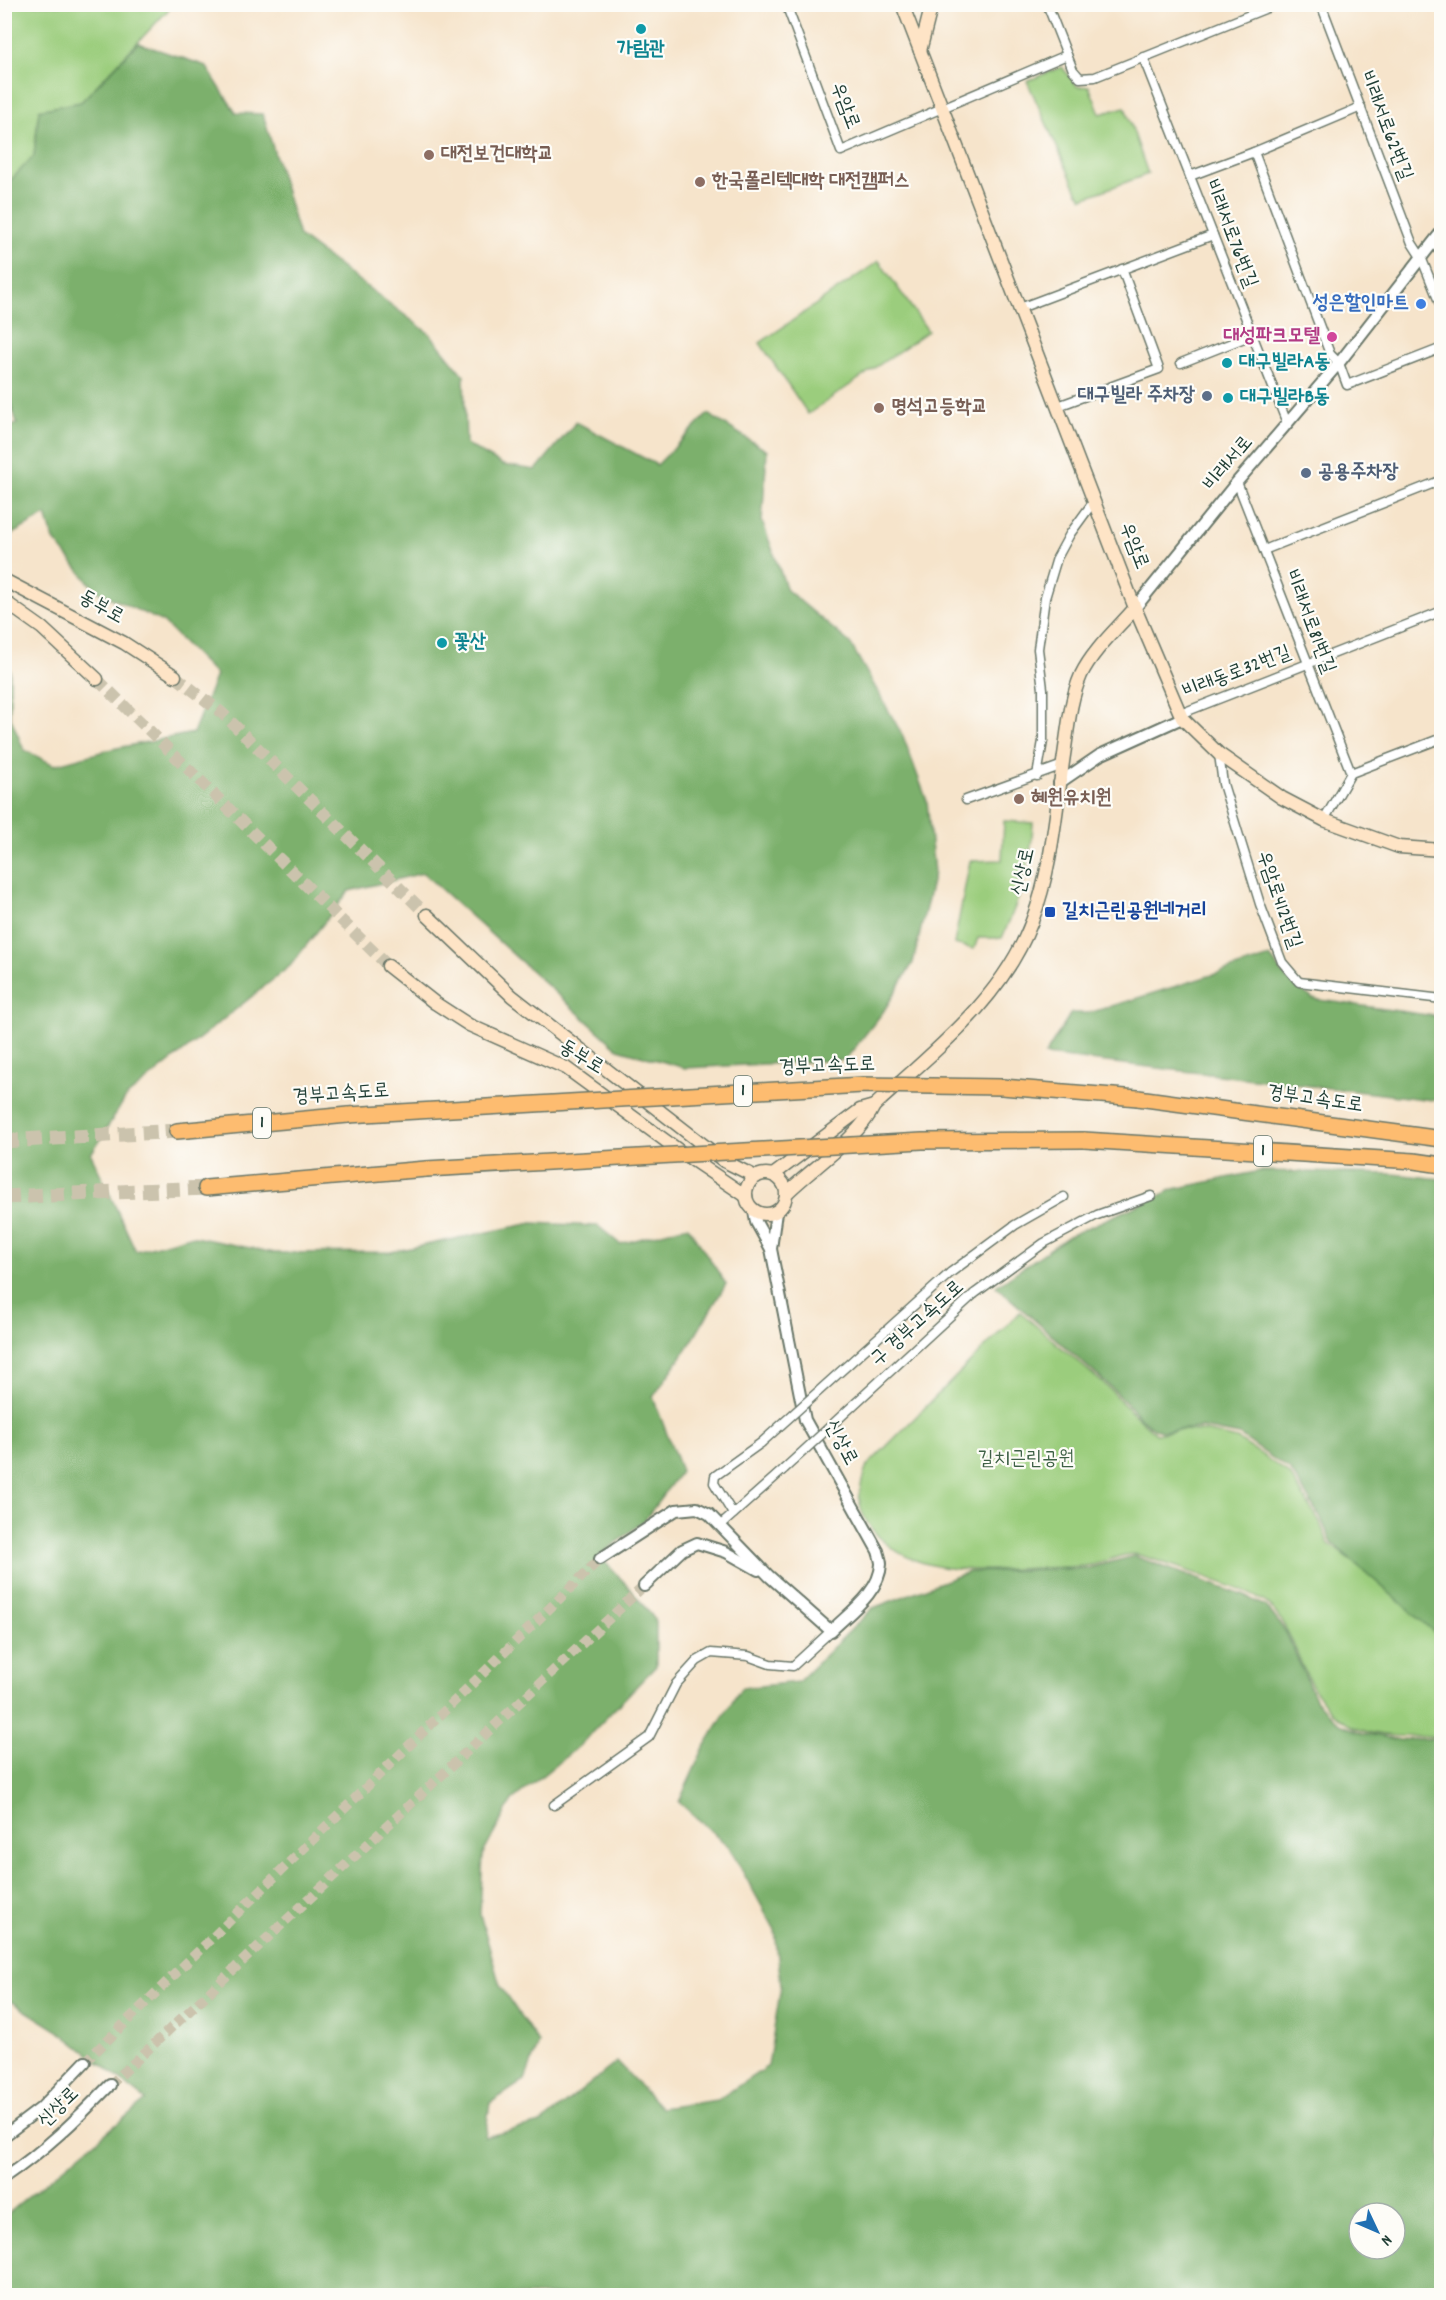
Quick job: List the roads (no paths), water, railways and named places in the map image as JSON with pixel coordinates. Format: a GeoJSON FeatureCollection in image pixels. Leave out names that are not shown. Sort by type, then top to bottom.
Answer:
{"type":"FeatureCollection","features":[{"type":"Feature","properties":{"kind":"highway","name":"경부고속도로"},"geometry":{"type":"LineString","coordinates":[[177,1131],[348,1115],[863,1085],[1002,1087],[1138,1098],[1442,1139]]}},
{"type":"Feature","properties":{"kind":"highway","name":"1"},"geometry":{"type":"LineString","coordinates":[[206,1188],[426,1169],[922,1141],[1084,1140],[1414,1161],[1442,1165]]}},
{"type":"Feature","properties":{"kind":"main road","name":"우암로"},"geometry":{"type":"LineString","coordinates":[[902,4],[1094,501],[1181,716],[1219,754],[1282,798],[1324,820],[1399,847],[1442,850]]}},
{"type":"Feature","properties":{"kind":"main road"},"geometry":{"type":"LineString","coordinates":[[920,51],[932,4]]}},
{"type":"Feature","properties":{"kind":"main road","name":"동부로"},"geometry":{"type":"LineString","coordinates":[[4,580],[124,643],[175,676]]}},
{"type":"Feature","properties":{"kind":"main road"},"geometry":{"type":"LineString","coordinates":[[4,601],[42,628],[97,679]]}},
{"type":"Feature","properties":{"kind":"main road","name":"신상로"},"geometry":{"type":"LineString","coordinates":[[874,1106],[981,1006],[1012,963],[1032,922],[1043,886],[1070,711],[1081,675],[1094,654],[1136,608]]}},
{"type":"Feature","properties":{"kind":"main road","name":"동부로"},"geometry":{"type":"LineString","coordinates":[[427,915],[512,996],[698,1138],[724,1161],[756,1177]]}},
{"type":"Feature","properties":{"kind":"main road","name":"동부로"},"geometry":{"type":"LineString","coordinates":[[388,966],[435,1003],[469,1025],[566,1068],[681,1152],[746,1196]]}},
{"type":"Feature","properties":{"kind":"main road"},"geometry":{"type":"LineString","coordinates":[[773,1175],[860,1110],[874,1106]]}},
{"type":"Feature","properties":{"kind":"main road"},"geometry":{"type":"LineString","coordinates":[[787,1193],[782,1182],[773,1175],[767,1174],[756,1177],[748,1185],[746,1196],[754,1210],[765,1214],[776,1212],[784,1204],[787,1193],[868,1119],[874,1106]]}},
{"type":"Feature","properties":{"kind":"street","name":"우암로"},"geometry":{"type":"LineString","coordinates":[[786,4],[841,151],[1067,55]]}},
{"type":"Feature","properties":{"kind":"street"},"geometry":{"type":"LineString","coordinates":[[1047,4],[1073,70],[1080,78],[1095,77],[1277,4]]}},
{"type":"Feature","properties":{"kind":"street","name":"비래서로62번길"},"geometry":{"type":"LineString","coordinates":[[1321,4],[1412,243],[1421,257],[1442,309]]}},
{"type":"Feature","properties":{"kind":"street","name":"비래서로76번길"},"geometry":{"type":"LineString","coordinates":[[1143,57],[1287,423]]}},
{"type":"Feature","properties":{"kind":"street"},"geometry":{"type":"LineString","coordinates":[[1190,176],[1361,107]]}},
{"type":"Feature","properties":{"kind":"street"},"geometry":{"type":"LineString","coordinates":[[1254,152],[1330,354],[1339,363],[1347,385],[1442,348]]}},
{"type":"Feature","properties":{"kind":"street","name":"비래서로"},"geometry":{"type":"LineString","coordinates":[[1136,608],[1237,482],[1339,363],[1442,231]]}},
{"type":"Feature","properties":{"kind":"street"},"geometry":{"type":"LineString","coordinates":[[1020,308],[1213,235]]}},
{"type":"Feature","properties":{"kind":"street"},"geometry":{"type":"LineString","coordinates":[[1058,406],[1159,369],[1122,269]]}},
{"type":"Feature","properties":{"kind":"street"},"geometry":{"type":"LineString","coordinates":[[1181,363],[1252,335]]}},
{"type":"Feature","properties":{"kind":"street"},"geometry":{"type":"LineString","coordinates":[[1264,550],[1442,480]]}},
{"type":"Feature","properties":{"kind":"street","name":"비래서로81번길"},"geometry":{"type":"LineString","coordinates":[[1237,482],[1351,773]]}},
{"type":"Feature","properties":{"kind":"street"},"geometry":{"type":"LineString","coordinates":[[1037,776],[1043,741],[1043,689],[1038,649],[1045,598],[1058,558],[1070,534],[1094,501]]}},
{"type":"Feature","properties":{"kind":"street","name":"비래동로32번길"},"geometry":{"type":"LineString","coordinates":[[1181,716],[1442,611]]}},
{"type":"Feature","properties":{"kind":"street"},"geometry":{"type":"LineString","coordinates":[[1059,783],[1100,755],[1181,716]]}},
{"type":"Feature","properties":{"kind":"street"},"geometry":{"type":"LineString","coordinates":[[1324,820],[1351,773],[1442,738]]}},
{"type":"Feature","properties":{"kind":"street","name":"우암로412번길"},"geometry":{"type":"LineString","coordinates":[[1219,754],[1223,784],[1260,904],[1282,962],[1299,982],[1442,999]]}},
{"type":"Feature","properties":{"kind":"street"},"geometry":{"type":"LineString","coordinates":[[966,800],[1062,765]]}},
{"type":"Feature","properties":{"kind":"street","name":"구 경부고속도로"},"geometry":{"type":"LineString","coordinates":[[721,1525],[974,1294],[1031,1250],[1097,1215],[1151,1196]]}},
{"type":"Feature","properties":{"kind":"street","name":"구 경부고속도로"},"geometry":{"type":"LineString","coordinates":[[733,1514],[714,1483],[715,1476],[761,1443],[950,1274],[1015,1225],[1064,1197]]}},
{"type":"Feature","properties":{"kind":"street"},"geometry":{"type":"LineString","coordinates":[[754,1210],[756,1222],[771,1249]]}},
{"type":"Feature","properties":{"kind":"street"},"geometry":{"type":"LineString","coordinates":[[771,1249],[776,1212]]}},
{"type":"Feature","properties":{"kind":"street","name":"신상로"},"geometry":{"type":"LineString","coordinates":[[554,1805],[649,1737],[676,1684],[697,1661],[711,1653],[748,1656],[770,1664],[794,1666],[867,1597],[876,1581],[881,1564],[878,1551],[805,1420],[771,1249]]}},
{"type":"Feature","properties":{"kind":"street"},"geometry":{"type":"LineString","coordinates":[[600,1559],[676,1510],[697,1508],[710,1514],[769,1576],[831,1631]]}},
{"type":"Feature","properties":{"kind":"street"},"geometry":{"type":"LineString","coordinates":[[644,1586],[682,1550],[697,1543],[726,1552],[769,1576]]}},
{"type":"Feature","properties":{"kind":"street","name":"신상로"},"geometry":{"type":"LineString","coordinates":[[4,2136],[41,2108],[84,2062]]}},
{"type":"Feature","properties":{"kind":"street","name":"신상로"},"geometry":{"type":"LineString","coordinates":[[4,2178],[32,2159],[72,2124],[110,2085]]}},
{"type":"Feature","properties":{"kind":"tunnel"},"geometry":{"type":"LineString","coordinates":[[175,676],[223,714],[427,915]]}},
{"type":"Feature","properties":{"kind":"tunnel"},"geometry":{"type":"LineString","coordinates":[[97,679],[388,966]]}},
{"type":"Feature","properties":{"kind":"tunnel"},"geometry":{"type":"LineString","coordinates":[[4,1141],[177,1131]]}},
{"type":"Feature","properties":{"kind":"tunnel"},"geometry":{"type":"LineString","coordinates":[[4,1197],[206,1188]]}},
{"type":"Feature","properties":{"kind":"tunnel"},"geometry":{"type":"LineString","coordinates":[[85,2062],[600,1559]]}},
{"type":"Feature","properties":{"kind":"tunnel"},"geometry":{"type":"LineString","coordinates":[[110,2085],[644,1586]]}},
{"type":"Feature","properties":{"kind":"place","name":"가람관"},"geometry":{"type":"Point","coordinates":[641,29]}},
{"type":"Feature","properties":{"kind":"place","name":"대전보건대학교"},"geometry":{"type":"Point","coordinates":[429,155]}},
{"type":"Feature","properties":{"kind":"place","name":"한국폴리텍대학 대전캠퍼스"},"geometry":{"type":"Point","coordinates":[700,182]}},
{"type":"Feature","properties":{"kind":"place","name":"성은할인마트"},"geometry":{"type":"Point","coordinates":[1421,304]}},
{"type":"Feature","properties":{"kind":"place","name":"대성파크모텔"},"geometry":{"type":"Point","coordinates":[1332,337]}},
{"type":"Feature","properties":{"kind":"place","name":"대구빌라A동"},"geometry":{"type":"Point","coordinates":[1227,363]}},
{"type":"Feature","properties":{"kind":"place","name":"대구빌라 주차장"},"geometry":{"type":"Point","coordinates":[1207,396]}},
{"type":"Feature","properties":{"kind":"place","name":"대구빌라B동"},"geometry":{"type":"Point","coordinates":[1228,398]}},
{"type":"Feature","properties":{"kind":"place","name":"명석고등학교"},"geometry":{"type":"Point","coordinates":[879,408]}},
{"type":"Feature","properties":{"kind":"place","name":"공용주차장"},"geometry":{"type":"Point","coordinates":[1306,473]}},
{"type":"Feature","properties":{"kind":"place","name":"꽃산"},"geometry":{"type":"Point","coordinates":[442,643]}},
{"type":"Feature","properties":{"kind":"place","name":"혜원유치원"},"geometry":{"type":"Point","coordinates":[1019,799]}},
{"type":"Feature","properties":{"kind":"place","name":"길치근린공원네거리"},"geometry":{"type":"Point","coordinates":[1050,912]}},
{"type":"Feature","properties":{"kind":"park label","name":"길치근린공원"},"geometry":{"type":"Point","coordinates":[1026,1460]}}]}
